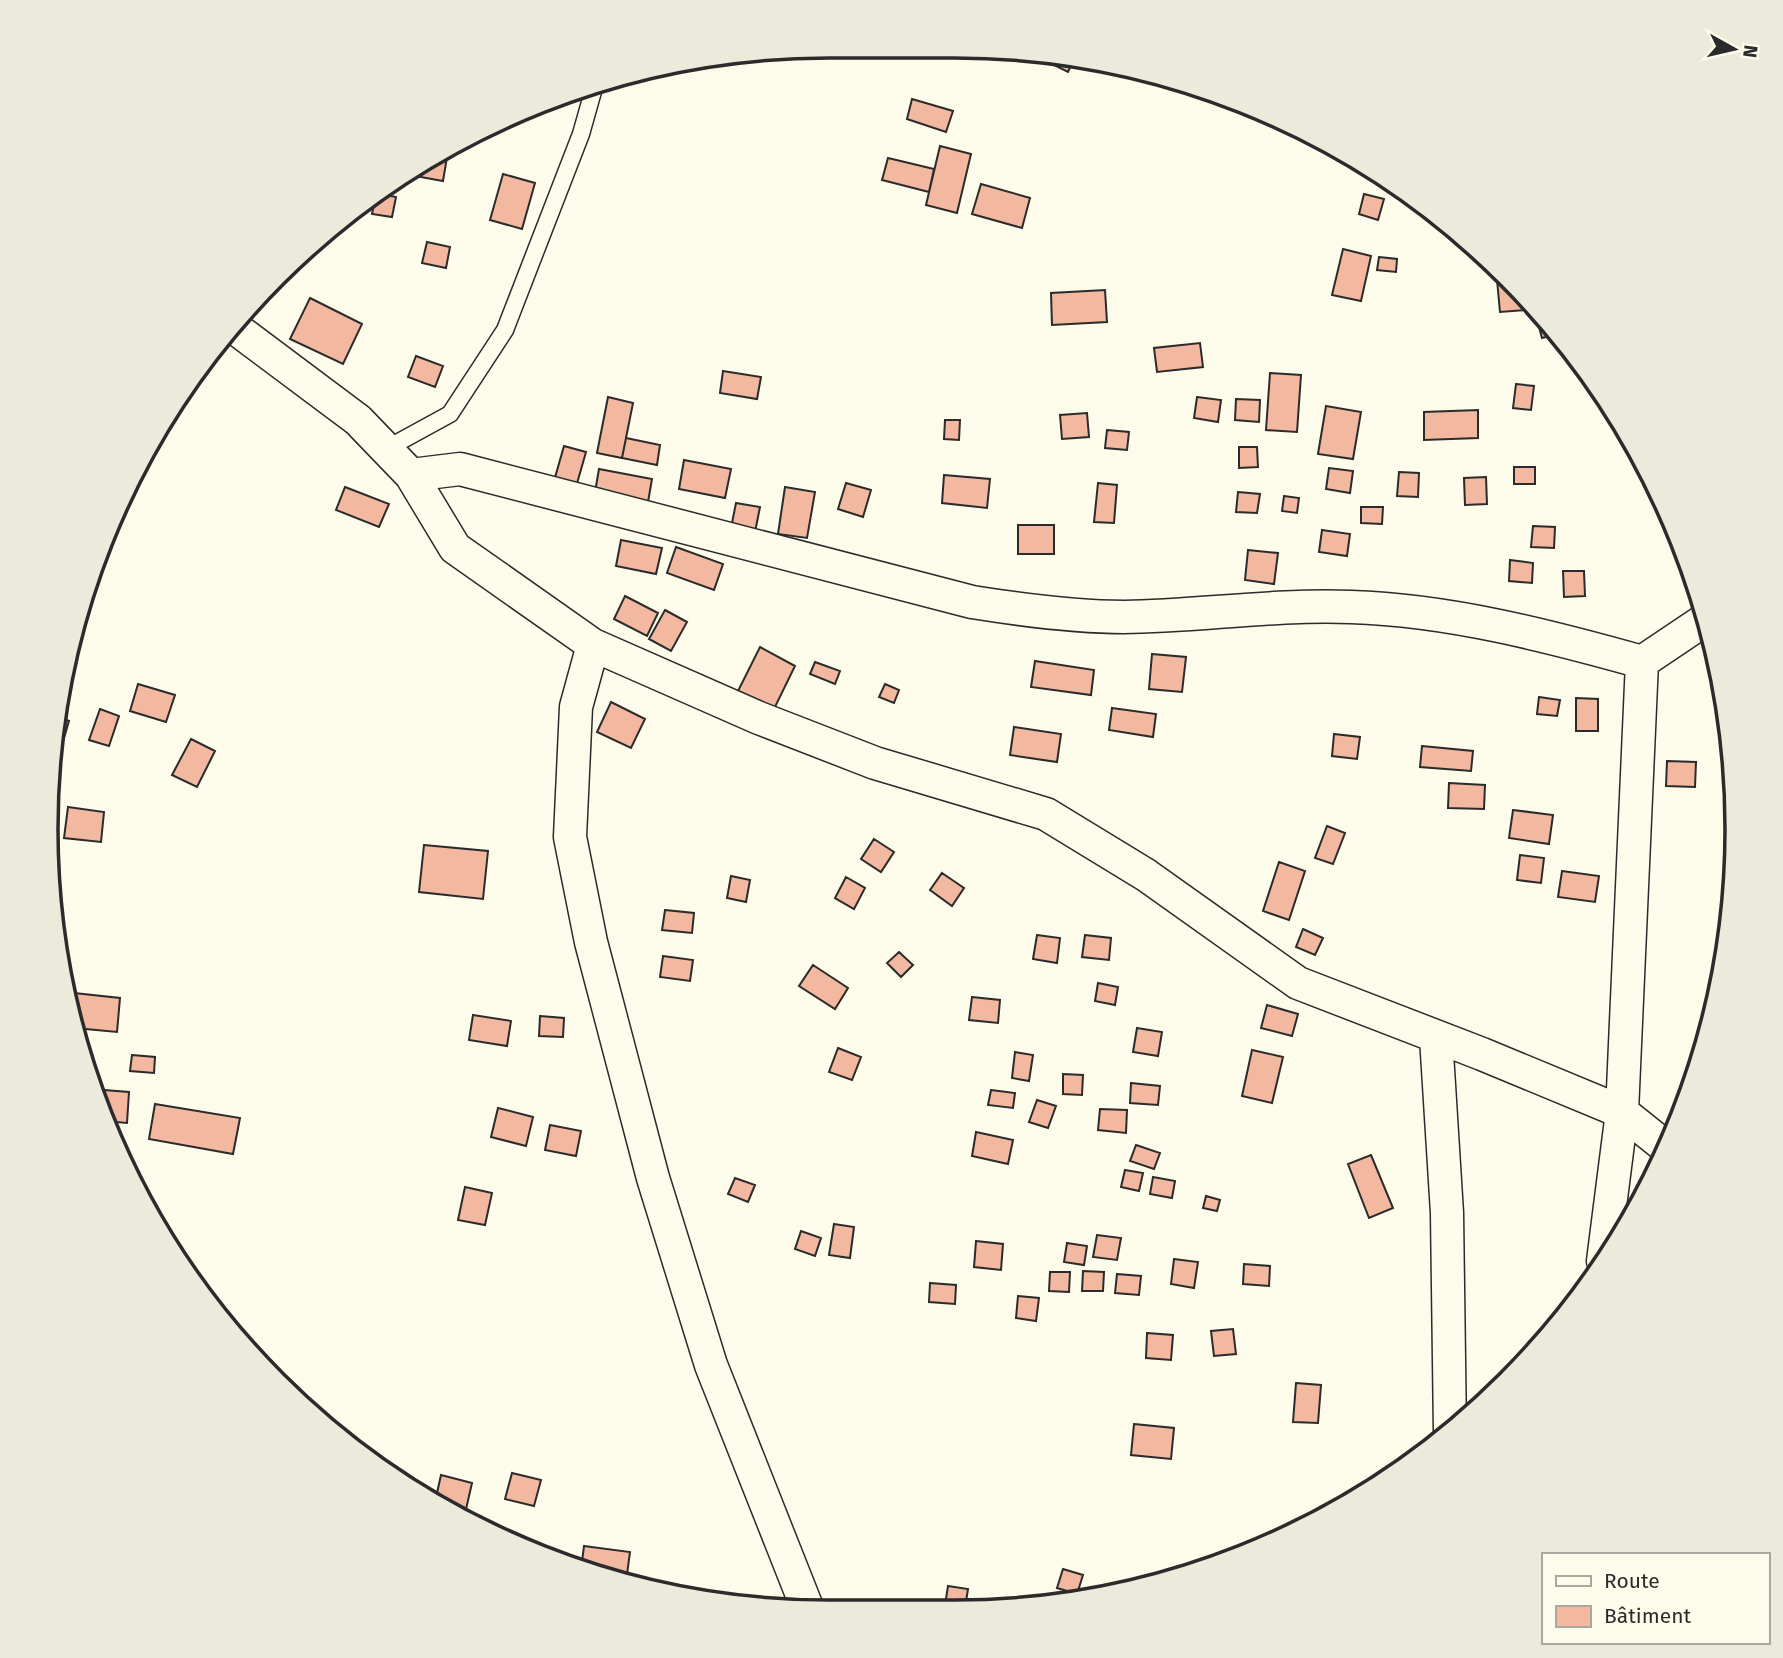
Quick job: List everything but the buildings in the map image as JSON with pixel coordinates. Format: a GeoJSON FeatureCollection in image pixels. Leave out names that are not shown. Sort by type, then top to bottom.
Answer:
{"type":"FeatureCollection","features":[{"type":"Feature","properties":{"kind":"street"},"geometry":{"type":"LineString","coordinates":[[240,331],[358,420],[411,475],[455,548],[593,645],[759,718],[875,763],[1046,814],[1146,875],[1298,982],[1622,1112],[1659,1142]]}},
{"type":"Feature","properties":{"kind":"street"},"geometry":{"type":"LineString","coordinates":[[411,475],[460,469],[972,602],[1032,611],[1124,617],[1272,607],[1353,607],[1440,617],[1560,639],[1642,662],[1698,625]]}},
{"type":"Feature","properties":{"kind":"street"},"geometry":{"type":"LineString","coordinates":[[593,645],[576,707],[570,837],[591,942],[653,1178],[711,1366],[803,1599]]}},
{"type":"Feature","properties":{"kind":"street"},"geometry":{"type":"LineString","coordinates":[[1606,1240],[1622,1112],[1642,662]]}},
{"type":"Feature","properties":{"kind":"street"},"geometry":{"type":"LineString","coordinates":[[1436,1037],[1447,1213],[1450,1420]]}},
{"type":"Feature","properties":{"kind":"lane"},"geometry":{"type":"LineString","coordinates":[[386,449],[450,414],[505,330],[581,134],[592,96]]}}]}
